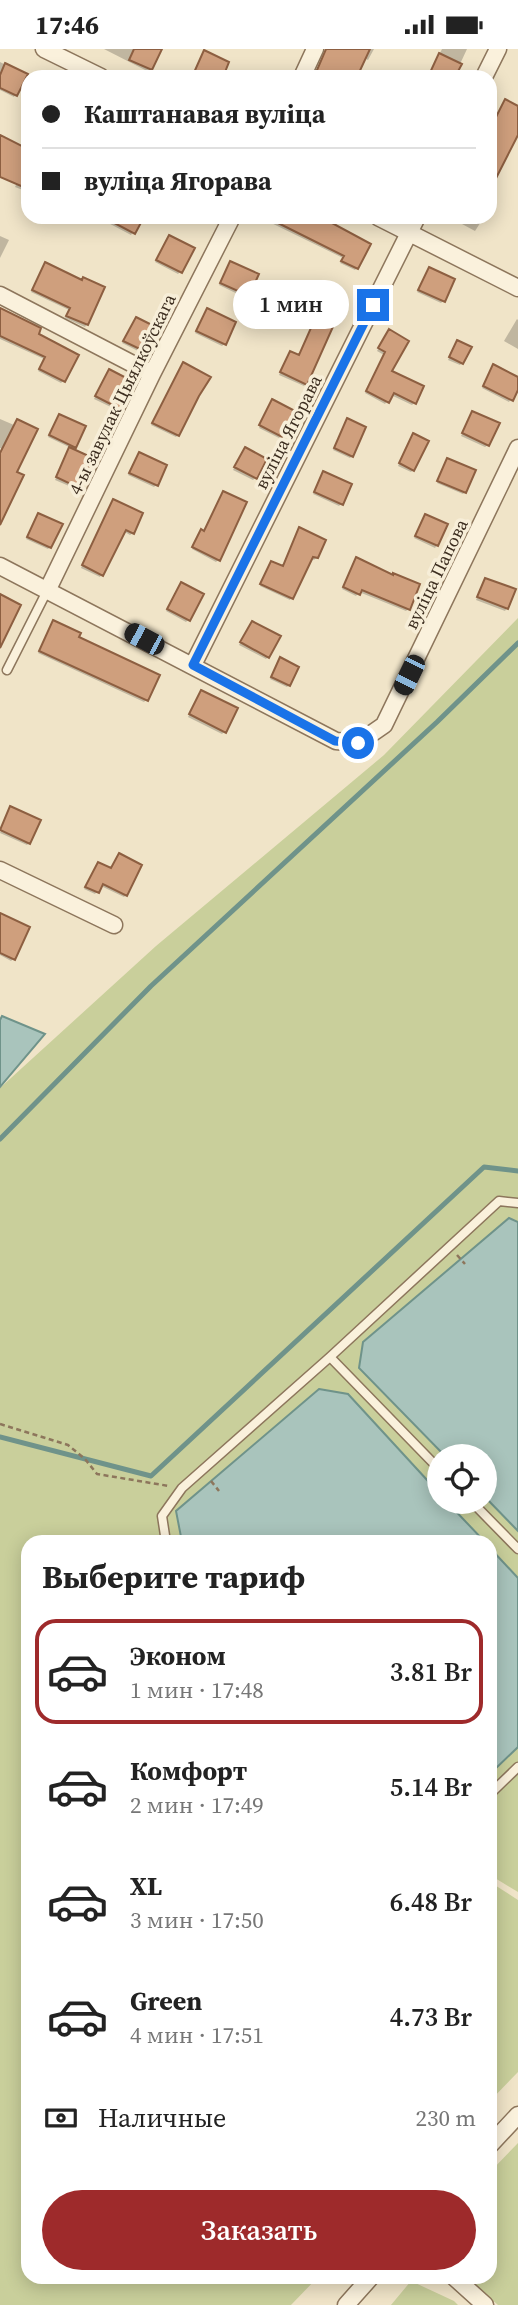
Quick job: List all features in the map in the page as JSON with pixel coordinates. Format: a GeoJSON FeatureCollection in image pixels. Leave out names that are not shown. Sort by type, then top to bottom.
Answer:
{"type":"FeatureCollection","features":[{"type":"Feature","properties":{"kind":"street"},"geometry":{"type":"LineString","coordinates":[[44,49],[87,70]]}},
{"type":"Feature","properties":{"kind":"street"},"geometry":{"type":"LineString","coordinates":[[305,70],[315,49]]}},
{"type":"Feature","properties":{"kind":"street"},"geometry":{"type":"LineString","coordinates":[[488,70],[498,49]]}},
{"type":"Feature","properties":{"kind":"street","name":"4-ы завулак Цыялкоўскага"},"geometry":{"type":"LineString","coordinates":[[48,589],[228,224]]}},
{"type":"Feature","properties":{"kind":"street"},"geometry":{"type":"LineString","coordinates":[[392,224],[518,288]]}},
{"type":"Feature","properties":{"kind":"street","name":"вуліца Ягорава"},"geometry":{"type":"LineString","coordinates":[[193,665],[414,224]]}},
{"type":"Feature","properties":{"kind":"street"},"geometry":{"type":"LineString","coordinates":[[0,295],[152,374]]}},
{"type":"Feature","properties":{"kind":"street","name":"вуліца Папова"},"geometry":{"type":"LineString","coordinates":[[193,665],[335,741],[358,743],[384,725],[518,448]]}},
{"type":"Feature","properties":{"kind":"street"},"geometry":{"type":"LineString","coordinates":[[0,566],[193,665]]}},
{"type":"Feature","properties":{"kind":"street"},"geometry":{"type":"LineString","coordinates":[[0,870],[114,925]]}},
{"type":"Feature","properties":{"kind":"street"},"geometry":{"type":"LineString","coordinates":[[497,2138],[518,2115]]}},
{"type":"Feature","properties":{"kind":"street"},"geometry":{"type":"LineString","coordinates":[[346,2305],[365,2284]]}},
{"type":"Feature","properties":{"kind":"street"},"geometry":{"type":"LineString","coordinates":[[462,2284],[485,2305]]}},
{"type":"Feature","properties":{"kind":"lane"},"geometry":{"type":"LineString","coordinates":[[7,670],[48,589]]}},
{"type":"Feature","properties":{"kind":"lane"},"geometry":{"type":"LineString","coordinates":[[165,1535],[162,1516],[182,1488],[330,1357],[499,1201],[518,1203]]}},
{"type":"Feature","properties":{"kind":"lane"},"geometry":{"type":"LineString","coordinates":[[330,1357],[427,1457]]}},
{"type":"Feature","properties":{"kind":"lane"},"geometry":{"type":"LineString","coordinates":[[484,1514],[518,1549]]}},
{"type":"Feature","properties":{"kind":"lane"},"geometry":{"type":"LineString","coordinates":[[497,1787],[518,1767]]}},
{"type":"Feature","properties":{"kind":"path"},"geometry":{"type":"LineString","coordinates":[[455,1252],[465,1264]]}},
{"type":"Feature","properties":{"kind":"path"},"geometry":{"type":"LineString","coordinates":[[0,1424],[68,1445],[85,1459],[97,1474],[182,1488]]}},
{"type":"Feature","properties":{"kind":"path"},"geometry":{"type":"LineString","coordinates":[[211,1481],[219,1490]]}},
{"type":"Feature","properties":{"kind":"green space"},"geometry":{"type":"Polygon","coordinates":[[[518,618],[518,1892],[497,1879],[497,1535],[21,1535],[21,2284],[311,2284],[291,2305],[0,2305],[0,1088],[156,946],[384,755],[518,618]]]}},
{"type":"Feature","properties":{"kind":"green space"},"geometry":{"type":"Polygon","coordinates":[[[497,1886],[518,1900],[518,2072],[497,2094],[497,1886]]]}},
{"type":"Feature","properties":{"kind":"green space"},"geometry":{"type":"Polygon","coordinates":[[[518,2143],[518,2305],[498,2305],[474,2284],[497,2284],[497,2165],[518,2143]]]}},
{"type":"Feature","properties":{"kind":"green space"},"geometry":{"type":"Polygon","coordinates":[[[408,2284],[417,2284],[458,2305],[391,2305],[408,2284]]]}},
{"type":"Feature","properties":{"kind":"water"},"geometry":{"type":"Polygon","coordinates":[[[2,1016],[45,1034],[0,1087],[0,1020],[2,1016]]]}},
{"type":"Feature","properties":{"kind":"water"},"geometry":{"type":"Polygon","coordinates":[[[509,1218],[518,1222],[518,1531],[497,1509],[497,1444],[433,1444],[359,1368],[363,1342],[509,1218]]]}},
{"type":"Feature","properties":{"kind":"water"},"geometry":{"type":"Polygon","coordinates":[[[319,1389],[348,1394],[427,1480],[427,1514],[458,1514],[478,1535],[181,1535],[176,1511],[319,1389]]]}},
{"type":"Feature","properties":{"kind":"water"},"geometry":{"type":"Polygon","coordinates":[[[497,1556],[518,1578],[518,1747],[497,1767],[497,1556]]]}},
{"type":"Feature","properties":{"kind":"building"},"geometry":{"type":"Polygon","coordinates":[[[134,49],[162,49],[152,70],[129,60],[134,49]]]}},
{"type":"Feature","properties":{"kind":"building"},"geometry":{"type":"Polygon","coordinates":[[[326,49],[370,49],[360,70],[317,70],[326,49]]]}},
{"type":"Feature","properties":{"kind":"building"},"geometry":{"type":"Polygon","coordinates":[[[204,50],[229,62],[226,70],[195,70],[204,50]]]}},
{"type":"Feature","properties":{"kind":"building"},"geometry":{"type":"Polygon","coordinates":[[[439,53],[462,64],[459,70],[431,70],[439,53]]]}},
{"type":"Feature","properties":{"kind":"building"},"geometry":{"type":"Polygon","coordinates":[[[5,63],[21,71],[21,88],[17,96],[0,88],[0,75],[5,63]]]}},
{"type":"Feature","properties":{"kind":"building"},"geometry":{"type":"Polygon","coordinates":[[[505,99],[518,106],[518,135],[497,176],[497,115],[505,99]]]}},
{"type":"Feature","properties":{"kind":"building"},"geometry":{"type":"Polygon","coordinates":[[[0,135],[21,146],[21,186],[0,177],[0,135]]]}},
{"type":"Feature","properties":{"kind":"building"},"geometry":{"type":"Polygon","coordinates":[[[116,224],[140,224],[135,234],[116,224]]]}},
{"type":"Feature","properties":{"kind":"building"},"geometry":{"type":"Polygon","coordinates":[[[280,224],[334,224],[371,244],[358,269],[341,261],[344,256],[280,224]]]}},
{"type":"Feature","properties":{"kind":"building"},"geometry":{"type":"Polygon","coordinates":[[[169,235],[195,248],[182,273],[156,260],[169,235]]]}},
{"type":"Feature","properties":{"kind":"building"},"geometry":{"type":"Polygon","coordinates":[[[230,261],[259,274],[249,296],[220,283],[230,261]]]}},
{"type":"Feature","properties":{"kind":"building"},"geometry":{"type":"Polygon","coordinates":[[[45,262],[82,280],[83,277],[105,287],[88,325],[66,316],[70,308],[32,290],[45,262]]]}},
{"type":"Feature","properties":{"kind":"building"},"geometry":{"type":"Polygon","coordinates":[[[429,267],[455,279],[445,302],[418,290],[429,267]]]}},
{"type":"Feature","properties":{"kind":"building"},"geometry":{"type":"Polygon","coordinates":[[[0,308],[41,328],[39,334],[79,355],[65,382],[39,369],[45,357],[0,336],[0,308]]]}},
{"type":"Feature","properties":{"kind":"building"},"geometry":{"type":"Polygon","coordinates":[[[207,308],[236,322],[226,345],[196,331],[207,308]]]}},
{"type":"Feature","properties":{"kind":"building"},"geometry":{"type":"Polygon","coordinates":[[[318,312],[336,320],[307,385],[280,372],[290,351],[299,355],[318,312]]]}},
{"type":"Feature","properties":{"kind":"building"},"geometry":{"type":"Polygon","coordinates":[[[136,317],[158,328],[146,352],[123,341],[136,317]]]}},
{"type":"Feature","properties":{"kind":"building"},"geometry":{"type":"Polygon","coordinates":[[[389,329],[409,341],[392,371],[424,386],[416,404],[394,393],[389,403],[366,391],[385,352],[378,348],[389,329]]]}},
{"type":"Feature","properties":{"kind":"building"},"geometry":{"type":"Polygon","coordinates":[[[457,340],[472,347],[463,364],[449,357],[457,340]]]}},
{"type":"Feature","properties":{"kind":"building"},"geometry":{"type":"Polygon","coordinates":[[[183,362],[211,377],[179,436],[152,423],[183,362]]]}},
{"type":"Feature","properties":{"kind":"building"},"geometry":{"type":"Polygon","coordinates":[[[493,364],[518,377],[518,390],[513,401],[483,386],[493,364]]]}},
{"type":"Feature","properties":{"kind":"building"},"geometry":{"type":"Polygon","coordinates":[[[109,369],[134,382],[120,409],[95,396],[109,369]]]}},
{"type":"Feature","properties":{"kind":"building"},"geometry":{"type":"Polygon","coordinates":[[[272,399],[295,411],[282,437],[259,425],[272,399]]]}},
{"type":"Feature","properties":{"kind":"building"},"geometry":{"type":"Polygon","coordinates":[[[472,411],[500,423],[489,446],[462,433],[472,411]]]}},
{"type":"Feature","properties":{"kind":"building"},"geometry":{"type":"Polygon","coordinates":[[[59,414],[86,426],[76,448],[49,435],[59,414]]]}},
{"type":"Feature","properties":{"kind":"building"},"geometry":{"type":"Polygon","coordinates":[[[347,418],[366,427],[353,457],[334,448],[347,418]]]}},
{"type":"Feature","properties":{"kind":"building"},"geometry":{"type":"Polygon","coordinates":[[[17,419],[38,429],[17,472],[24,475],[0,525],[0,453],[17,419]]]}},
{"type":"Feature","properties":{"kind":"building"},"geometry":{"type":"Polygon","coordinates":[[[413,433],[429,441],[414,471],[399,463],[413,433]]]}},
{"type":"Feature","properties":{"kind":"building"},"geometry":{"type":"Polygon","coordinates":[[[69,447],[93,458],[79,488],[56,477],[69,447]]]}},
{"type":"Feature","properties":{"kind":"building"},"geometry":{"type":"Polygon","coordinates":[[[245,447],[267,459],[257,479],[234,467],[245,447]]]}},
{"type":"Feature","properties":{"kind":"building"},"geometry":{"type":"Polygon","coordinates":[[[139,452],[167,465],[158,486],[129,473],[139,452]]]}},
{"type":"Feature","properties":{"kind":"building"},"geometry":{"type":"Polygon","coordinates":[[[447,458],[476,470],[466,493],[437,481],[447,458]]]}},
{"type":"Feature","properties":{"kind":"building"},"geometry":{"type":"Polygon","coordinates":[[[323,471],[352,484],[343,505],[314,492],[323,471]]]}},
{"type":"Feature","properties":{"kind":"building"},"geometry":{"type":"Polygon","coordinates":[[[223,491],[247,502],[220,561],[192,547],[201,529],[204,531],[223,491]]]}},
{"type":"Feature","properties":{"kind":"building"},"geometry":{"type":"Polygon","coordinates":[[[113,499],[143,513],[134,534],[126,530],[103,576],[82,565],[113,499]]]}},
{"type":"Feature","properties":{"kind":"building"},"geometry":{"type":"Polygon","coordinates":[[[38,513],[63,524],[51,548],[27,537],[38,513]]]}},
{"type":"Feature","properties":{"kind":"building"},"geometry":{"type":"Polygon","coordinates":[[[425,514],[448,524],[438,546],[415,536],[425,514]]]}},
{"type":"Feature","properties":{"kind":"building"},"geometry":{"type":"Polygon","coordinates":[[[299,527],[326,540],[318,558],[313,557],[293,599],[260,584],[271,561],[283,566],[299,527]]]}},
{"type":"Feature","properties":{"kind":"building"},"geometry":{"type":"Polygon","coordinates":[[[356,557],[393,575],[420,584],[410,610],[362,590],[360,595],[343,587],[356,557]]]}},
{"type":"Feature","properties":{"kind":"building"},"geometry":{"type":"Polygon","coordinates":[[[485,578],[516,589],[508,609],[477,597],[485,578]]]}},
{"type":"Feature","properties":{"kind":"building"},"geometry":{"type":"Polygon","coordinates":[[[181,582],[204,594],[190,621],[167,609],[181,582]]]}},
{"type":"Feature","properties":{"kind":"building"},"geometry":{"type":"Polygon","coordinates":[[[0,594],[21,605],[0,648],[0,594]]]}},
{"type":"Feature","properties":{"kind":"building"},"geometry":{"type":"Polygon","coordinates":[[[53,620],[81,633],[79,637],[160,675],[148,701],[39,651],[53,620]]]}},
{"type":"Feature","properties":{"kind":"building"},"geometry":{"type":"Polygon","coordinates":[[[252,621],[281,636],[269,658],[240,642],[252,621]]]}},
{"type":"Feature","properties":{"kind":"building"},"geometry":{"type":"Polygon","coordinates":[[[280,657],[299,667],[290,686],[271,677],[280,657]]]}},
{"type":"Feature","properties":{"kind":"building"},"geometry":{"type":"Polygon","coordinates":[[[201,690],[238,708],[226,733],[189,714],[201,690]]]}},
{"type":"Feature","properties":{"kind":"building"},"geometry":{"type":"Polygon","coordinates":[[[10,806],[41,820],[30,844],[0,830],[10,806]]]}},
{"type":"Feature","properties":{"kind":"building"},"geometry":{"type":"Polygon","coordinates":[[[119,853],[142,865],[127,896],[103,884],[99,893],[85,887],[98,862],[111,868],[119,853]]]}},
{"type":"Feature","properties":{"kind":"building"},"geometry":{"type":"Polygon","coordinates":[[[0,913],[30,927],[15,960],[0,953],[0,913]]]}},
{"type":"Feature","properties":{"kind":"waterway"},"geometry":{"type":"LineString","coordinates":[[0,1139],[151,986],[437,722],[518,643]]}},
{"type":"Feature","properties":{"kind":"waterway"},"geometry":{"type":"LineString","coordinates":[[0,1437],[151,1476],[484,1167],[518,1171]]}},
{"type":"Feature","properties":{"kind":"route"},"geometry":{"type":"LineString","coordinates":[[358,743],[335,741],[193,665],[373,305]]}}]}
